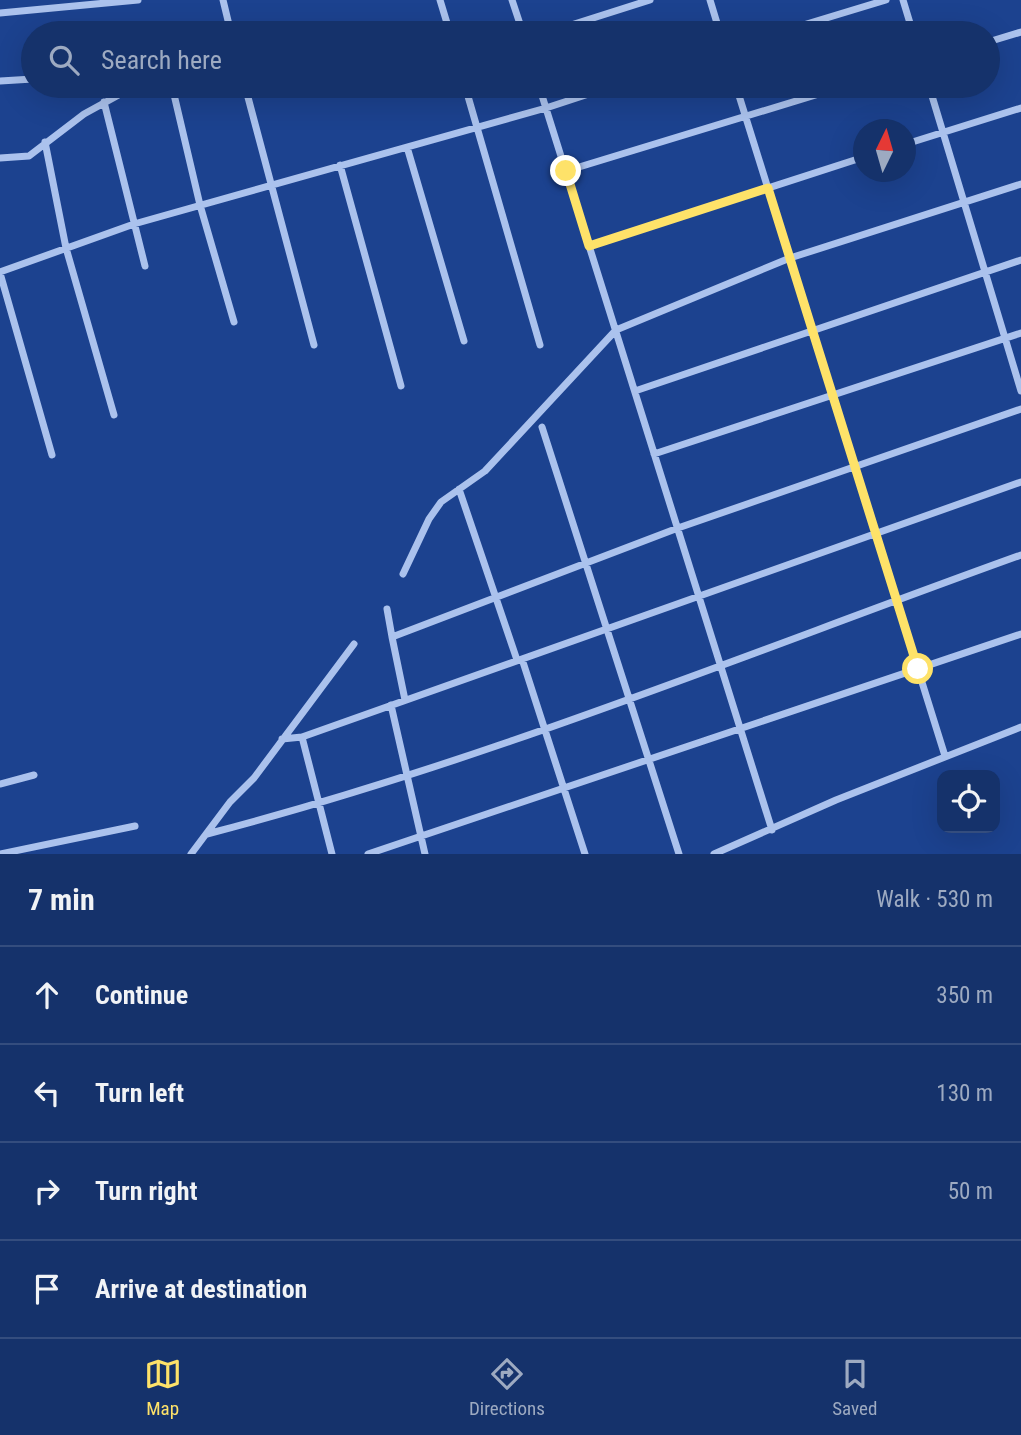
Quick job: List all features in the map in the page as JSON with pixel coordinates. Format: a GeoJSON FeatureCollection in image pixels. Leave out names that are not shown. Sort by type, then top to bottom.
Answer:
{"type":"FeatureCollection","features":[{"type":"Feature","properties":{"kind":"street"},"geometry":{"type":"LineString","coordinates":[[0,13],[138,0]]}},
{"type":"Feature","properties":{"kind":"street"},"geometry":{"type":"LineString","coordinates":[[223,0],[228,21]]}},
{"type":"Feature","properties":{"kind":"street"},"geometry":{"type":"LineString","coordinates":[[440,0],[446,21]]}},
{"type":"Feature","properties":{"kind":"street"},"geometry":{"type":"LineString","coordinates":[[513,0],[519,21]]}},
{"type":"Feature","properties":{"kind":"street"},"geometry":{"type":"LineString","coordinates":[[584,21],[650,0]]}},
{"type":"Feature","properties":{"kind":"street"},"geometry":{"type":"LineString","coordinates":[[710,0],[716,21]]}},
{"type":"Feature","properties":{"kind":"street"},"geometry":{"type":"LineString","coordinates":[[817,21],[886,0]]}},
{"type":"Feature","properties":{"kind":"street"},"geometry":{"type":"LineString","coordinates":[[903,0],[909,21]]}},
{"type":"Feature","properties":{"kind":"street"},"geometry":{"type":"LineString","coordinates":[[1000,38],[1021,32]]}},
{"type":"Feature","properties":{"kind":"street"},"geometry":{"type":"LineString","coordinates":[[0,81],[21,80]]}},
{"type":"Feature","properties":{"kind":"street"},"geometry":{"type":"LineString","coordinates":[[0,158],[29,156],[45,142],[112,98]]}},
{"type":"Feature","properties":{"kind":"street"},"geometry":{"type":"LineString","coordinates":[[175,98],[200,205],[234,322]]}},
{"type":"Feature","properties":{"kind":"street"},"geometry":{"type":"LineString","coordinates":[[248,98],[314,345]]}},
{"type":"Feature","properties":{"kind":"street"},"geometry":{"type":"LineString","coordinates":[[469,98],[540,345]]}},
{"type":"Feature","properties":{"kind":"street"},"geometry":{"type":"LineString","coordinates":[[543,98],[772,830]]}},
{"type":"Feature","properties":{"kind":"street"},"geometry":{"type":"LineString","coordinates":[[52,456],[0,272],[134,224],[576,98]]}},
{"type":"Feature","properties":{"kind":"street"},"geometry":{"type":"LineString","coordinates":[[740,98],[945,756]]}},
{"type":"Feature","properties":{"kind":"street"},"geometry":{"type":"LineString","coordinates":[[566,171],[806,98]]}},
{"type":"Feature","properties":{"kind":"street"},"geometry":{"type":"LineString","coordinates":[[933,98],[1021,391]]}},
{"type":"Feature","properties":{"kind":"street"},"geometry":{"type":"LineString","coordinates":[[104,102],[145,266]]}},
{"type":"Feature","properties":{"kind":"street"},"geometry":{"type":"LineString","coordinates":[[916,141],[1021,108]]}},
{"type":"Feature","properties":{"kind":"street"},"geometry":{"type":"LineString","coordinates":[[45,142],[66,248],[114,415]]}},
{"type":"Feature","properties":{"kind":"street"},"geometry":{"type":"LineString","coordinates":[[407,146],[464,341]]}},
{"type":"Feature","properties":{"kind":"street"},"geometry":{"type":"LineString","coordinates":[[589,246],[853,161]]}},
{"type":"Feature","properties":{"kind":"street"},"geometry":{"type":"LineString","coordinates":[[340,165],[401,386]]}},
{"type":"Feature","properties":{"kind":"street"},"geometry":{"type":"LineString","coordinates":[[402,574],[429,519],[441,502],[485,471],[616,330],[790,258],[1021,184]]}},
{"type":"Feature","properties":{"kind":"street"},"geometry":{"type":"LineString","coordinates":[[635,391],[1021,260]]}},
{"type":"Feature","properties":{"kind":"street"},"geometry":{"type":"LineString","coordinates":[[654,454],[1021,333]]}},
{"type":"Feature","properties":{"kind":"street"},"geometry":{"type":"LineString","coordinates":[[392,637],[678,528],[1021,409]]}},
{"type":"Feature","properties":{"kind":"street"},"geometry":{"type":"LineString","coordinates":[[542,427],[678,854]]}},
{"type":"Feature","properties":{"kind":"street"},"geometry":{"type":"LineString","coordinates":[[282,740],[302,737],[1021,482]]}},
{"type":"Feature","properties":{"kind":"street"},"geometry":{"type":"LineString","coordinates":[[459,489],[545,729],[585,854]]}},
{"type":"Feature","properties":{"kind":"street"},"geometry":{"type":"LineString","coordinates":[[206,834],[319,804],[545,729],[1021,555]]}},
{"type":"Feature","properties":{"kind":"street"},"geometry":{"type":"LineString","coordinates":[[387,609],[405,700]]}},
{"type":"Feature","properties":{"kind":"street"},"geometry":{"type":"LineString","coordinates":[[368,854],[1021,634]]}},
{"type":"Feature","properties":{"kind":"street"},"geometry":{"type":"LineString","coordinates":[[191,854],[354,644]]}},
{"type":"Feature","properties":{"kind":"street"},"geometry":{"type":"LineString","coordinates":[[391,705],[425,854]]}},
{"type":"Feature","properties":{"kind":"street"},"geometry":{"type":"LineString","coordinates":[[714,854],[945,756],[1021,727]]}},
{"type":"Feature","properties":{"kind":"street"},"geometry":{"type":"LineString","coordinates":[[302,737],[332,854]]}},
{"type":"Feature","properties":{"kind":"street"},"geometry":{"type":"LineString","coordinates":[[0,784],[34,775]]}},
{"type":"Feature","properties":{"kind":"street"},"geometry":{"type":"LineString","coordinates":[[0,853],[135,826]]}},
{"type":"Feature","properties":{"kind":"route"},"geometry":{"type":"LineString","coordinates":[[566,171],[589,246],[768,188],[918,669]]}}]}
